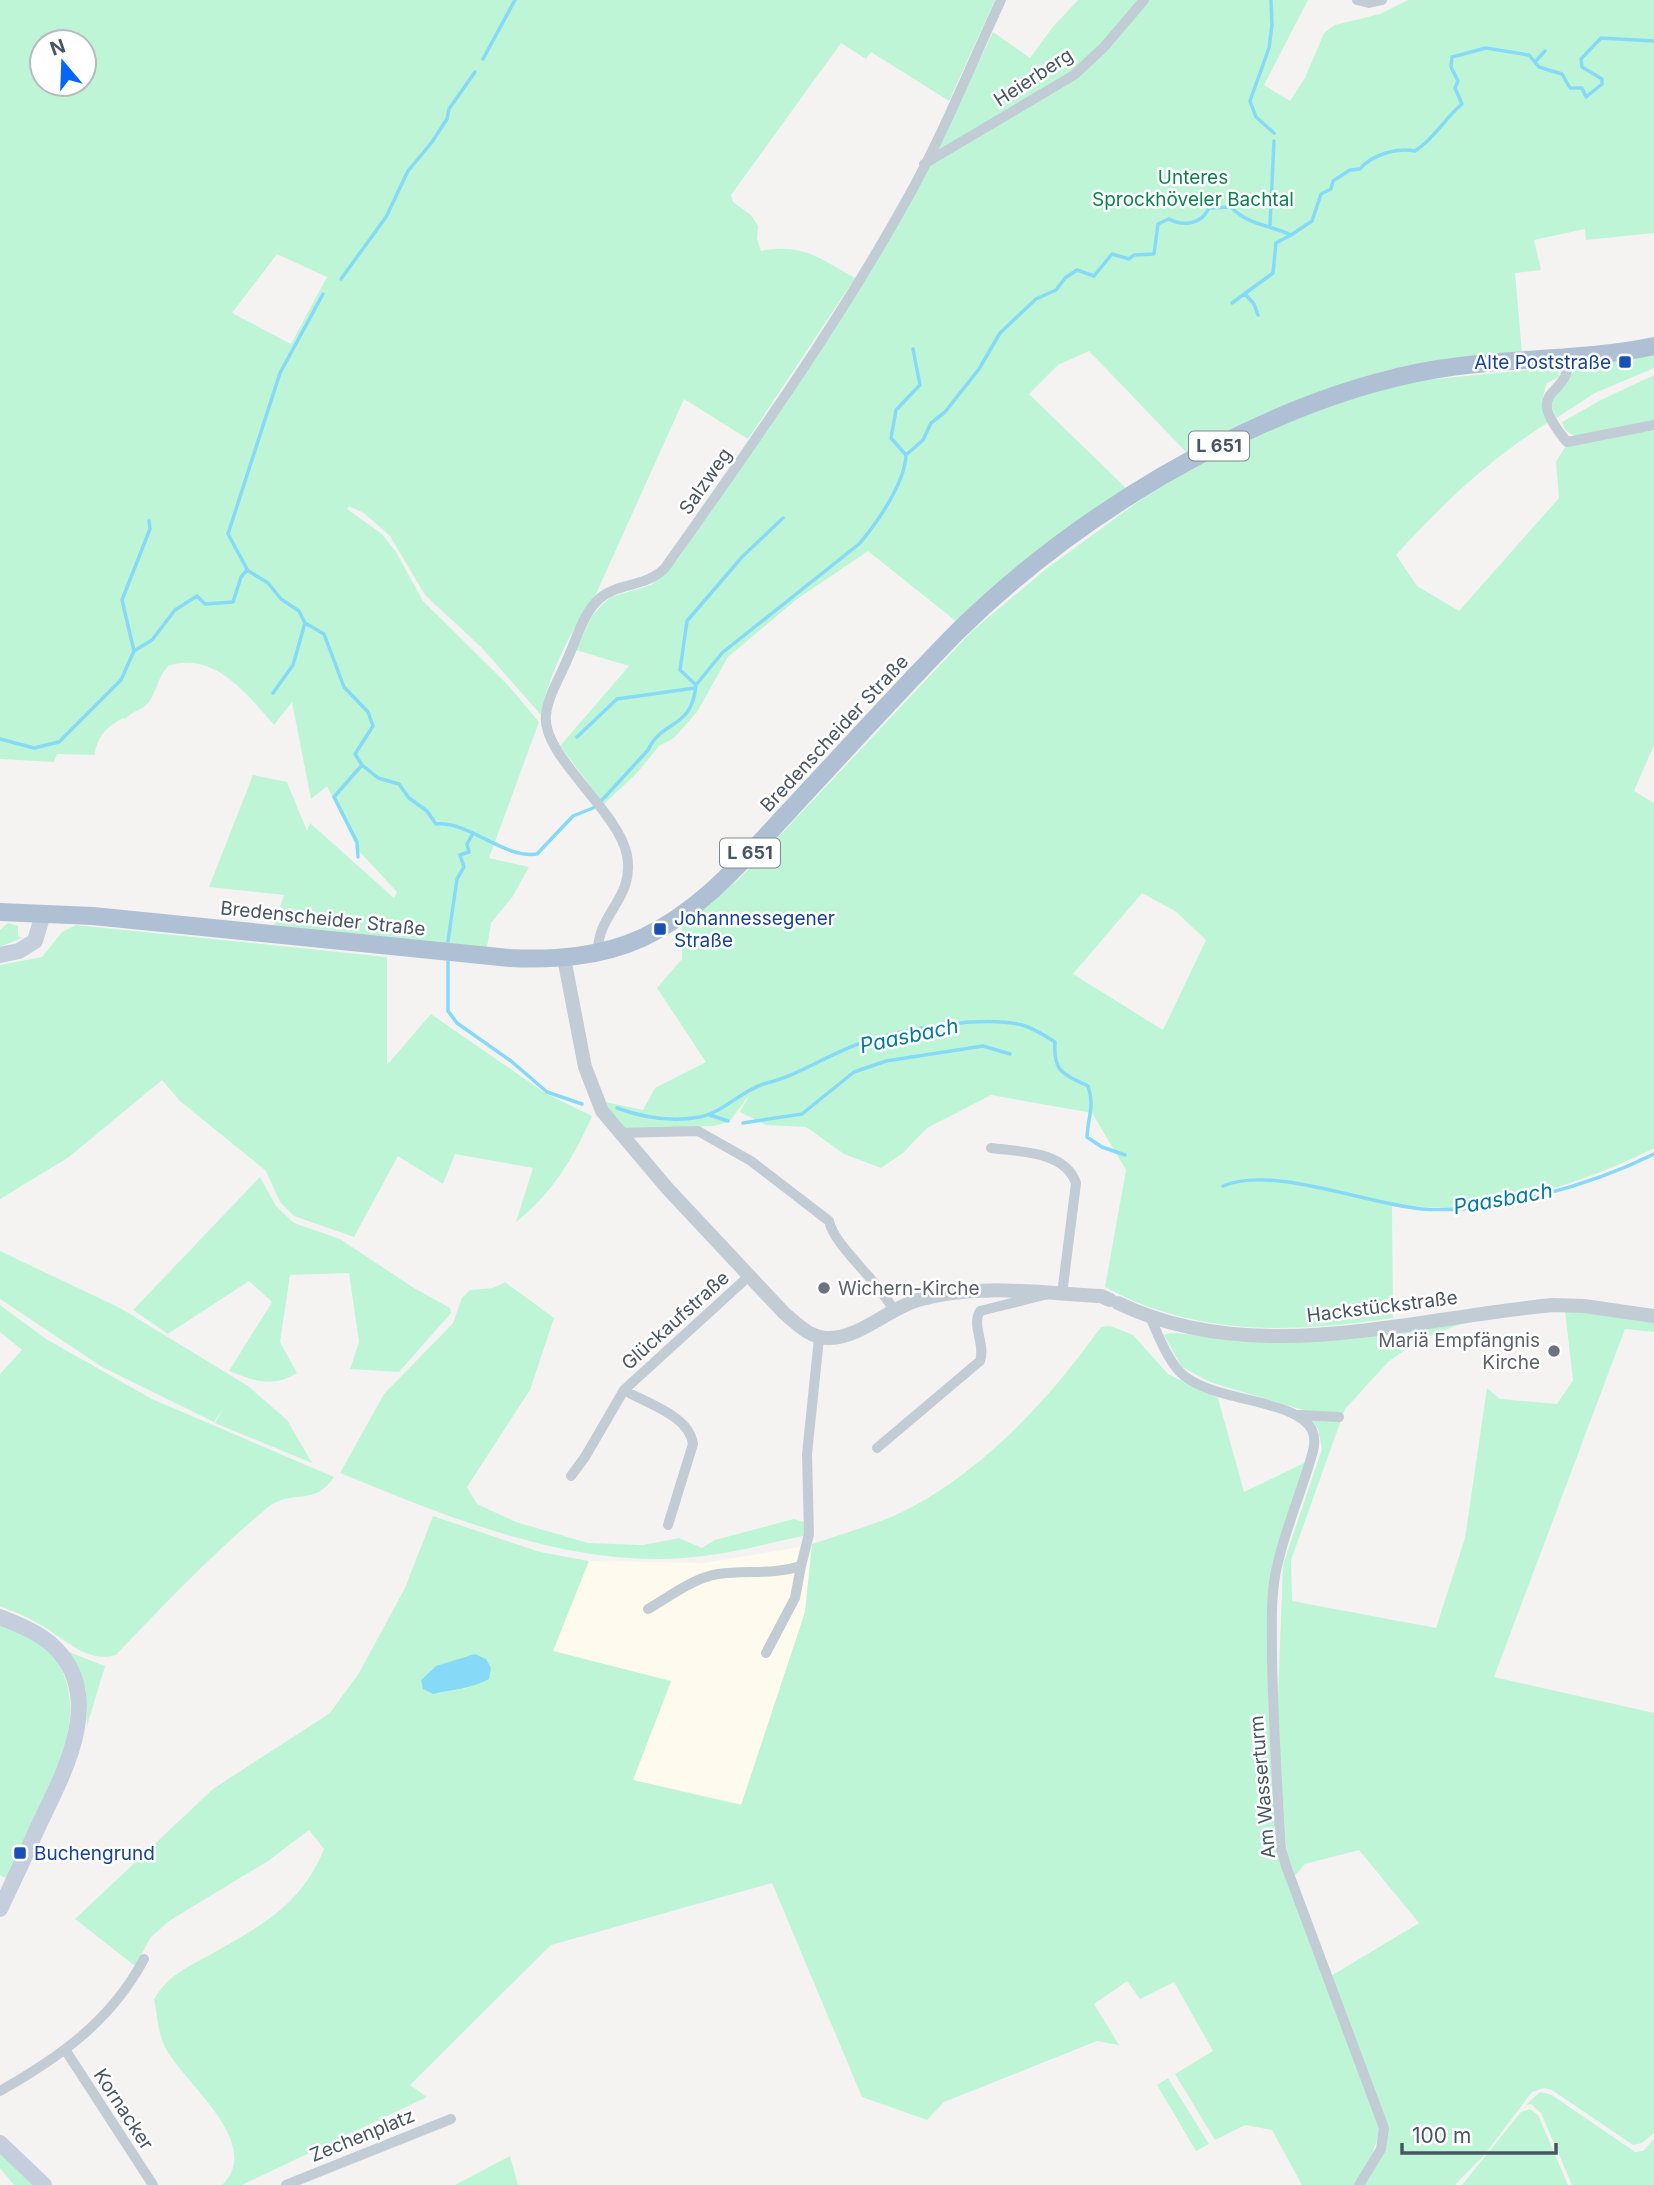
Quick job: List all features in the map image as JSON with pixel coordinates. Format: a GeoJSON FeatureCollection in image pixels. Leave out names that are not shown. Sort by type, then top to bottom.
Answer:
{"type":"FeatureCollection","features":[{"type":"Feature","properties":{"kind":"main road","name":"Bredenscheider Straße"},"geometry":{"type":"LineString","coordinates":[[0,912],[103,917],[510,958],[564,958],[597,953],[660,929],[712,891],[977,614],[1055,549],[1161,477],[1297,409],[1375,383],[1451,367],[1654,346]]}},
{"type":"Feature","properties":{"kind":"main road"},"geometry":{"type":"LineString","coordinates":[[0,954],[19,951],[36,941],[43,914]]}},
{"type":"Feature","properties":{"kind":"main road"},"geometry":{"type":"LineString","coordinates":[[0,1617],[34,1632],[60,1652],[74,1679],[79,1710],[69,1759],[0,1909]]}},
{"type":"Feature","properties":{"kind":"main road"},"geometry":{"type":"LineString","coordinates":[[0,2143],[44,2185]]}},
{"type":"Feature","properties":{"kind":"street","name":"Salzweg"},"geometry":{"type":"LineString","coordinates":[[597,953],[601,926],[619,903],[629,869],[621,837],[566,762],[551,736],[545,719],[549,700],[590,610],[606,593],[649,581],[664,568],[757,438],[844,304],[907,199],[1001,0]]}},
{"type":"Feature","properties":{"kind":"street","name":"Heierberg"},"geometry":{"type":"LineString","coordinates":[[925,164],[1074,75],[1104,47],[1144,0]]}},
{"type":"Feature","properties":{"kind":"street"},"geometry":{"type":"LineString","coordinates":[[1357,0],[1369,3],[1382,0]]}},
{"type":"Feature","properties":{"kind":"street"},"geometry":{"type":"LineString","coordinates":[[1568,357],[1566,376],[1545,400],[1548,414],[1567,442],[1579,442],[1654,425]]}},
{"type":"Feature","properties":{"kind":"street"},"geometry":{"type":"LineString","coordinates":[[564,958],[589,1081],[602,1111],[783,1313],[819,1338],[809,1420],[806,1484],[809,1534],[795,1598],[766,1653]]}},
{"type":"Feature","properties":{"kind":"street"},"geometry":{"type":"LineString","coordinates":[[620,1133],[698,1131],[751,1161],[829,1222],[831,1233],[868,1272],[894,1311]]}},
{"type":"Feature","properties":{"kind":"street"},"geometry":{"type":"LineString","coordinates":[[877,1448],[980,1360],[983,1351],[976,1324],[980,1311],[1056,1294],[1076,1183],[1072,1172],[1062,1163],[1036,1155],[991,1148]]}},
{"type":"Feature","properties":{"kind":"street","name":"Glückaufstraße"},"geometry":{"type":"LineString","coordinates":[[571,1476],[624,1390],[749,1276]]}},
{"type":"Feature","properties":{"kind":"street","name":"Hackstückstraße"},"geometry":{"type":"LineString","coordinates":[[819,1338],[846,1335],[918,1300],[963,1292],[1101,1296],[1151,1319],[1221,1335],[1295,1335],[1368,1330],[1553,1305],[1584,1306],[1654,1316]]}},
{"type":"Feature","properties":{"kind":"street"},"geometry":{"type":"LineString","coordinates":[[1151,1319],[1170,1358],[1180,1372],[1192,1381],[1300,1415],[1339,1417]]}},
{"type":"Feature","properties":{"kind":"street","name":"Glückaufstraße"},"geometry":{"type":"LineString","coordinates":[[624,1390],[682,1422],[691,1432],[692,1444],[668,1525]]}},
{"type":"Feature","properties":{"kind":"street","name":"Am Wasserturm"},"geometry":{"type":"LineString","coordinates":[[1300,1415],[1307,1422],[1315,1441],[1284,1533],[1275,1571],[1272,1612],[1273,1729],[1281,1840],[1292,1885],[1384,2129],[1381,2149],[1359,2185]]}},
{"type":"Feature","properties":{"kind":"street"},"geometry":{"type":"LineString","coordinates":[[648,1609],[690,1584],[716,1574],[771,1573],[801,1566]]}},
{"type":"Feature","properties":{"kind":"street"},"geometry":{"type":"LineString","coordinates":[[0,2091],[66,2051],[96,2025],[134,1977],[144,1959]]}},
{"type":"Feature","properties":{"kind":"street","name":"Kornacker"},"geometry":{"type":"LineString","coordinates":[[66,2051],[153,2185]]}},
{"type":"Feature","properties":{"kind":"street","name":"Zechenplatz"},"geometry":{"type":"LineString","coordinates":[[286,2185],[451,2119]]}},
{"type":"Feature","properties":{"kind":"shaded area"},"geometry":{"type":"Polygon","coordinates":[[[812,1545],[805,1612],[742,1804],[633,1780],[671,1682],[553,1651],[588,1561],[704,1563],[812,1545]]]}},
{"type":"Feature","properties":{"kind":"green space"},"geometry":{"type":"Polygon","coordinates":[[[0,0],[995,0],[949,101],[871,52],[866,59],[841,43],[731,195],[733,202],[751,215],[758,226],[757,239],[761,251],[800,251],[855,278],[748,439],[684,399],[596,594],[562,652],[541,715],[482,648],[425,595],[390,536],[364,513],[349,506],[347,509],[382,534],[396,552],[423,601],[508,685],[539,722],[489,858],[529,867],[513,896],[491,923],[487,947],[273,928],[284,895],[209,887],[253,775],[287,782],[307,831],[310,823],[394,898],[397,892],[358,850],[327,786],[311,799],[292,702],[274,725],[241,689],[215,670],[200,664],[168,666],[149,702],[107,729],[100,738],[95,755],[57,754],[54,762],[0,759],[0,0]],[[277,254],[232,313],[291,344],[327,277],[277,254]]]}},
{"type":"Feature","properties":{"kind":"green space"},"geometry":{"type":"Polygon","coordinates":[[[1078,0],[1144,0],[1072,75],[934,155],[993,32],[1030,58],[1052,28],[1078,0]]]}},
{"type":"Feature","properties":{"kind":"green space","name":"Unteres Sprockhöveler Bachtal"},"geometry":{"type":"Polygon","coordinates":[[[1147,0],[1308,0],[1264,85],[1290,101],[1305,78],[1324,33],[1335,25],[1380,14],[1408,0],[1654,0],[1654,233],[1586,240],[1585,229],[1534,240],[1541,270],[1515,273],[1522,353],[1425,363],[1353,380],[1297,402],[1189,455],[1089,351],[1058,365],[1029,394],[1128,490],[957,622],[868,551],[797,599],[728,657],[697,712],[674,738],[659,746],[637,773],[604,804],[560,746],[629,666],[576,650],[592,616],[611,597],[651,585],[678,559],[932,163],[1045,96],[1147,0]]]}},
{"type":"Feature","properties":{"kind":"green space"},"geometry":{"type":"Polygon","coordinates":[[[1654,353],[1654,368],[1595,393],[1556,418],[1550,402],[1552,395],[1581,364],[1654,353]]]}},
{"type":"Feature","properties":{"kind":"green space"},"geometry":{"type":"Polygon","coordinates":[[[1558,367],[1559,377],[1547,383],[1543,399],[1549,422],[1507,451],[1468,483],[1396,555],[1417,586],[1459,611],[1559,498],[1556,462],[1565,447],[1654,427],[1654,745],[1634,791],[1654,803],[1654,1148],[1582,1179],[1502,1201],[1452,1207],[1392,1205],[1393,1318],[1318,1327],[1246,1327],[1175,1315],[1105,1287],[1126,1170],[1092,1113],[991,1095],[927,1128],[903,1153],[881,1168],[844,1154],[806,1127],[766,1125],[740,1112],[750,1094],[729,1122],[713,1126],[624,1129],[606,1115],[605,1102],[643,1110],[655,1088],[706,1062],[657,988],[682,959],[682,925],[739,879],[972,631],[1046,569],[1139,501],[1186,472],[1259,434],[1369,391],[1425,380],[1558,367]],[[1142,893],[1073,974],[1163,1030],[1206,940],[1175,911],[1142,893]]]}},
{"type":"Feature","properties":{"kind":"green space"},"geometry":{"type":"Polygon","coordinates":[[[1654,375],[1654,421],[1578,436],[1564,428],[1562,422],[1654,375]]]}},
{"type":"Feature","properties":{"kind":"green space"},"geometry":{"type":"Polygon","coordinates":[[[8,923],[18,926],[18,936],[22,938],[0,947],[0,930],[8,923]]]}},
{"type":"Feature","properties":{"kind":"green space"},"geometry":{"type":"Polygon","coordinates":[[[76,925],[387,957],[387,1065],[431,1014],[545,1093],[592,1116],[561,1174],[541,1199],[516,1222],[533,1168],[455,1154],[443,1184],[398,1156],[354,1237],[294,1216],[280,1202],[266,1171],[180,1101],[162,1080],[69,1157],[0,1199],[0,965],[42,957],[62,932],[76,925]]]}},
{"type":"Feature","properties":{"kind":"green space"},"geometry":{"type":"Polygon","coordinates":[[[260,1177],[276,1206],[294,1223],[340,1239],[414,1288],[450,1308],[451,1313],[399,1372],[350,1369],[359,1342],[349,1273],[290,1275],[280,1342],[297,1373],[272,1382],[255,1380],[229,1371],[272,1302],[249,1281],[168,1334],[133,1310],[260,1177]]]}},
{"type":"Feature","properties":{"kind":"green space"},"geometry":{"type":"Polygon","coordinates":[[[0,1251],[120,1308],[248,1386],[287,1420],[312,1463],[215,1423],[224,1407],[214,1422],[102,1367],[0,1299],[0,1251]]]}},
{"type":"Feature","properties":{"kind":"green space"},"geometry":{"type":"Polygon","coordinates":[[[505,1282],[554,1318],[530,1390],[467,1487],[477,1504],[516,1522],[588,1543],[643,1545],[679,1538],[702,1548],[715,1540],[794,1519],[806,1523],[807,1535],[703,1556],[656,1559],[609,1556],[517,1538],[427,1508],[340,1473],[384,1394],[453,1323],[462,1298],[470,1290],[493,1288],[505,1282]]]}},
{"type":"Feature","properties":{"kind":"green space"},"geometry":{"type":"Polygon","coordinates":[[[0,1305],[46,1339],[152,1399],[334,1477],[319,1492],[285,1499],[266,1509],[170,1598],[116,1655],[95,1656],[76,1648],[36,1622],[0,1606],[0,1374],[22,1350],[0,1332],[0,1305]]]}},
{"type":"Feature","properties":{"kind":"green space"},"geometry":{"type":"Polygon","coordinates":[[[1565,1311],[1654,1320],[1654,1332],[1625,1329],[1494,1677],[1654,1713],[1654,2133],[1642,2143],[1633,2145],[1552,2090],[1544,2088],[1532,2092],[1485,2154],[1455,2185],[1364,2185],[1388,2135],[1331,1976],[1419,1923],[1359,1850],[1305,1864],[1293,1878],[1287,1855],[1277,1721],[1283,1565],[1322,1449],[1318,1429],[1303,1410],[1210,1382],[1182,1367],[1164,1335],[1176,1333],[1232,1340],[1262,1340],[1470,1320],[1420,1340],[1389,1361],[1345,1409],[1291,1560],[1292,1601],[1436,1628],[1465,1538],[1487,1388],[1500,1399],[1557,1404],[1573,1380],[1565,1311]]]}},
{"type":"Feature","properties":{"kind":"green space"},"geometry":{"type":"Polygon","coordinates":[[[1110,1326],[1133,1335],[1168,1374],[1218,1398],[1244,1492],[1306,1462],[1272,1564],[1268,1699],[1276,1840],[1380,2130],[1373,2152],[1354,2185],[1302,2185],[1272,2130],[1245,2125],[1215,2140],[1175,2074],[1213,2051],[1174,1982],[1140,1999],[1127,1981],[1094,2004],[1119,2045],[1097,2041],[944,2102],[927,2120],[862,2097],[772,1883],[551,1945],[410,2085],[427,2097],[242,2185],[222,2185],[233,2169],[234,2151],[228,2133],[217,2114],[165,2047],[154,1999],[178,1973],[244,1935],[291,1900],[315,1869],[324,1849],[309,1830],[268,1861],[169,1921],[151,1937],[135,1966],[75,1919],[213,1789],[330,1713],[359,1673],[405,1588],[433,1516],[540,1552],[589,1561],[553,1651],[671,1681],[633,1780],[741,1805],[805,1612],[812,1544],[900,1513],[967,1471],[1017,1428],[1061,1379],[1101,1327],[1110,1326]],[[436,1666],[421,1680],[466,1689],[436,1666]]]}},
{"type":"Feature","properties":{"kind":"green space"},"geometry":{"type":"Polygon","coordinates":[[[0,1625],[33,1640],[51,1654],[65,1678],[70,1706],[67,1736],[59,1766],[7,1879],[0,1875],[0,1625]]]}},
{"type":"Feature","properties":{"kind":"green space"},"geometry":{"type":"Polygon","coordinates":[[[69,1652],[105,1666],[87,1726],[86,1690],[69,1652]]]}},
{"type":"Feature","properties":{"kind":"green space"},"geometry":{"type":"Polygon","coordinates":[[[1168,2078],[1209,2144],[1196,2151],[1157,2085],[1168,2078]]]}},
{"type":"Feature","properties":{"kind":"green space"},"geometry":{"type":"Polygon","coordinates":[[[1540,2092],[1552,2095],[1635,2152],[1643,2151],[1654,2139],[1654,2185],[1572,2185],[1541,2113],[1531,2104],[1526,2105],[1540,2092]]]}},
{"type":"Feature","properties":{"kind":"green space"},"geometry":{"type":"Polygon","coordinates":[[[1530,2109],[1538,2115],[1568,2185],[1462,2185],[1521,2112],[1530,2109]]]}},
{"type":"Feature","properties":{"kind":"green space"},"geometry":{"type":"Polygon","coordinates":[[[0,2151],[33,2185],[14,2185],[0,2168],[0,2151]]]}},
{"type":"Feature","properties":{"kind":"green space"},"geometry":{"type":"Polygon","coordinates":[[[510,2156],[518,2185],[455,2185],[510,2156]]]}},
{"type":"Feature","properties":{"kind":"water"},"geometry":{"type":"Polygon","coordinates":[[[475,1654],[486,1659],[491,1668],[489,1679],[469,1687],[433,1694],[423,1689],[421,1680],[436,1666],[475,1654]]]}},
{"type":"Feature","properties":{"kind":"waterway"},"geometry":{"type":"LineString","coordinates":[[483,59],[515,0]]}},
{"type":"Feature","properties":{"kind":"waterway"},"geometry":{"type":"LineString","coordinates":[[1271,0],[1269,48],[1250,101],[1256,117],[1274,133]]}},
{"type":"Feature","properties":{"kind":"waterway"},"geometry":{"type":"LineString","coordinates":[[0,739],[34,748],[59,742],[121,680],[134,651],[152,640],[175,610],[197,596],[205,604],[233,602],[241,577],[247,570],[268,583],[281,599],[299,611],[305,623],[324,634],[344,687],[368,712],[373,726],[355,754],[362,765],[378,778],[399,784],[409,798],[427,811],[436,824],[461,828],[512,851],[537,854],[573,816],[593,808],[605,797],[654,740],[683,717],[689,710],[696,685],[722,653],[859,544],[882,514],[895,490],[901,478],[906,455],[923,440],[931,423],[945,412],[979,369],[1000,333],[1036,299],[1056,290],[1065,278],[1077,270],[1094,276],[1112,254],[1129,259],[1134,255],[1154,254],[1158,224],[1169,219],[1192,223],[1202,218],[1209,208],[1231,207],[1245,218],[1291,235],[1312,221],[1321,194],[1331,189],[1333,181],[1350,170],[1360,169],[1385,153],[1415,151],[1462,104],[1455,88],[1458,81],[1451,67],[1452,57],[1486,48],[1529,55],[1539,67],[1562,74],[1570,88],[1582,88],[1586,97],[1602,84],[1602,79],[1582,67],[1581,59],[1601,38],[1654,41]]}},
{"type":"Feature","properties":{"kind":"waterway"},"geometry":{"type":"LineString","coordinates":[[1535,62],[1545,51]]}},
{"type":"Feature","properties":{"kind":"waterway"},"geometry":{"type":"LineString","coordinates":[[341,279],[386,217],[408,171],[432,142],[447,119],[449,109],[475,72]]}},
{"type":"Feature","properties":{"kind":"waterway"},"geometry":{"type":"LineString","coordinates":[[1270,225],[1274,141]]}},
{"type":"Feature","properties":{"kind":"waterway"},"geometry":{"type":"LineString","coordinates":[[1232,303],[1273,273],[1276,243],[1291,235]]}},
{"type":"Feature","properties":{"kind":"waterway"},"geometry":{"type":"LineString","coordinates":[[247,569],[228,534],[280,373],[323,294]]}},
{"type":"Feature","properties":{"kind":"waterway"},"geometry":{"type":"LineString","coordinates":[[1245,294],[1254,304],[1258,315]]}},
{"type":"Feature","properties":{"kind":"waterway"},"geometry":{"type":"LineString","coordinates":[[906,455],[891,438],[896,410],[920,385],[913,349]]}},
{"type":"Feature","properties":{"kind":"waterway"},"geometry":{"type":"LineString","coordinates":[[696,685],[680,670],[687,621],[742,557],[783,518]]}},
{"type":"Feature","properties":{"kind":"waterway"},"geometry":{"type":"LineString","coordinates":[[134,651],[122,600],[150,529],[149,521]]}},
{"type":"Feature","properties":{"kind":"waterway"},"geometry":{"type":"LineString","coordinates":[[273,693],[293,665],[305,623]]}},
{"type":"Feature","properties":{"kind":"waterway"},"geometry":{"type":"LineString","coordinates":[[577,737],[617,699],[695,688]]}},
{"type":"Feature","properties":{"kind":"waterway"},"geometry":{"type":"LineString","coordinates":[[358,857],[357,842],[334,797],[362,765]]}},
{"type":"Feature","properties":{"kind":"waterway","name":"Paasbach"},"geometry":{"type":"LineString","coordinates":[[448,941],[457,879],[464,867],[460,855],[469,852],[467,844],[472,835]]}},
{"type":"Feature","properties":{"kind":"waterway","name":"Paasbach"},"geometry":{"type":"LineString","coordinates":[[448,962],[448,1011],[457,1023],[511,1061],[547,1092],[582,1104]]}},
{"type":"Feature","properties":{"kind":"waterway","name":"Paasbach"},"geometry":{"type":"LineString","coordinates":[[617,1108],[658,1118],[700,1117],[758,1086],[791,1075],[864,1042],[899,1032],[943,1025],[1006,1022],[1031,1028],[1055,1042],[1056,1060],[1061,1071],[1088,1086],[1091,1106],[1087,1137],[1102,1147],[1125,1155]]}},
{"type":"Feature","properties":{"kind":"waterway"},"geometry":{"type":"LineString","coordinates":[[743,1123],[802,1114],[854,1072],[886,1061],[983,1046],[1010,1054]]}},
{"type":"Feature","properties":{"kind":"waterway"},"geometry":{"type":"LineString","coordinates":[[710,1115],[728,1121]]}},
{"type":"Feature","properties":{"kind":"waterway","name":"Paasbach"},"geometry":{"type":"LineString","coordinates":[[1223,1186],[1244,1181],[1267,1180],[1422,1209],[1479,1207],[1572,1186],[1654,1154]]}},
{"type":"Feature","properties":{"kind":"place","name":"Alte Poststraße"},"geometry":{"type":"Point","coordinates":[1625,362]}},
{"type":"Feature","properties":{"kind":"place","name":"Johannessegener Straße"},"geometry":{"type":"Point","coordinates":[660,929]}},
{"type":"Feature","properties":{"kind":"place","name":"Wichern-Kirche"},"geometry":{"type":"Point","coordinates":[824,1288]}},
{"type":"Feature","properties":{"kind":"place","name":"Mariä Empfängnis Kirche"},"geometry":{"type":"Point","coordinates":[1554,1351]}},
{"type":"Feature","properties":{"kind":"place","name":"Buchengrund"},"geometry":{"type":"Point","coordinates":[20,1853]}}]}
